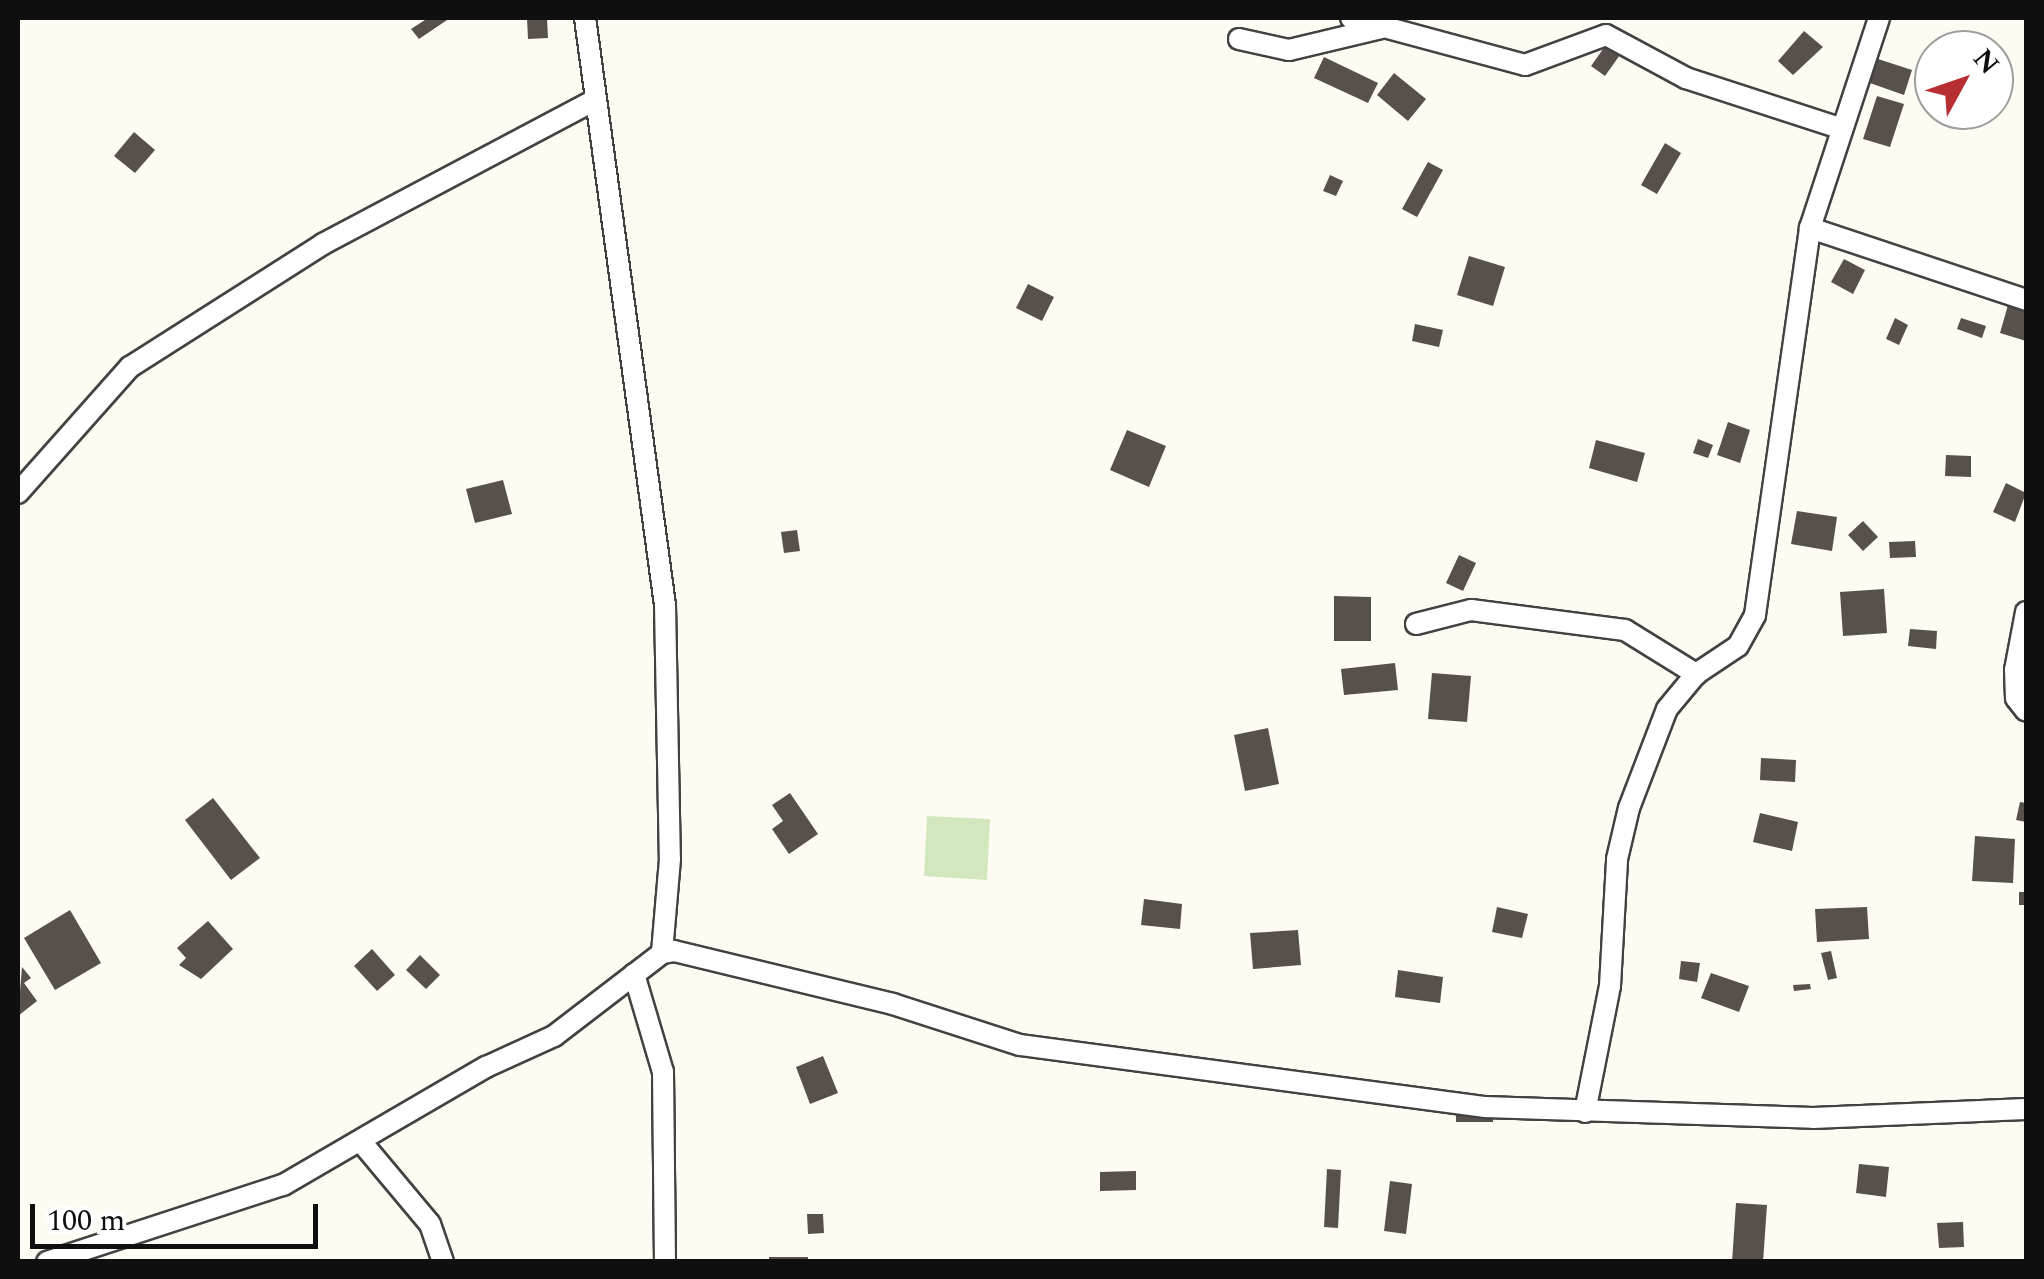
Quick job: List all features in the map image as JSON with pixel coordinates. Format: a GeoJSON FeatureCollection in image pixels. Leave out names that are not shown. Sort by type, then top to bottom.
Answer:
{"type":"FeatureCollection","features":[{"type":"Feature","properties":{"kind":"street"},"geometry":{"type":"LineString","coordinates":[[47,1262],[284,1185],[364,1144],[486,1067],[554,1036],[662,953],[670,859],[665,604],[585,18]]}},
{"type":"Feature","properties":{"kind":"street"},"geometry":{"type":"LineString","coordinates":[[1351,18],[1524,64],[1606,35],[1686,78],[1840,128]]}},
{"type":"Feature","properties":{"kind":"street"},"geometry":{"type":"LineString","coordinates":[[1585,1112],[1610,986],[1617,858],[1629,808],[1652,734],[1696,674],[1738,646],[1766,574],[1810,228],[1840,128],[1880,18]]}},
{"type":"Feature","properties":{"kind":"street"},"geometry":{"type":"LineString","coordinates":[[1239,38],[1289,50],[1383,27]]}},
{"type":"Feature","properties":{"kind":"street"},"geometry":{"type":"LineString","coordinates":[[18,493],[130,368],[322,244],[595,100]]}},
{"type":"Feature","properties":{"kind":"street"},"geometry":{"type":"LineString","coordinates":[[1810,228],[2026,300]]}},
{"type":"Feature","properties":{"kind":"street"},"geometry":{"type":"LineString","coordinates":[[1416,624],[1471,610],[1625,630],[1696,674]]}},
{"type":"Feature","properties":{"kind":"street"},"geometry":{"type":"LineString","coordinates":[[2026,612],[2015,670],[2016,698],[2026,711]]}},
{"type":"Feature","properties":{"kind":"street"},"geometry":{"type":"LineString","coordinates":[[662,953],[892,1004],[1069,1054],[1484,1107],[1813,1118],[2026,1109]]}},
{"type":"Feature","properties":{"kind":"street"},"geometry":{"type":"LineString","coordinates":[[634,974],[663,1072],[665,1262]]}},
{"type":"Feature","properties":{"kind":"street"},"geometry":{"type":"LineString","coordinates":[[364,1144],[430,1224],[443,1262]]}},
{"type":"Feature","properties":{"kind":"green space"},"geometry":{"type":"Polygon","coordinates":[[[927,816],[990,819],[987,880],[924,876],[927,816]]]}},
{"type":"Feature","properties":{"kind":"building"},"geometry":{"type":"Polygon","coordinates":[[[428,18],[450,18],[419,39],[411,29],[428,18]]]}},
{"type":"Feature","properties":{"kind":"building"},"geometry":{"type":"Polygon","coordinates":[[[527,18],[547,18],[548,38],[528,39],[527,18]]]}},
{"type":"Feature","properties":{"kind":"building"},"geometry":{"type":"Polygon","coordinates":[[[1804,31],[1823,47],[1793,75],[1778,61],[1804,31]]]}},
{"type":"Feature","properties":{"kind":"building"},"geometry":{"type":"Polygon","coordinates":[[[1608,42],[1622,52],[1605,76],[1591,66],[1608,42]]]}},
{"type":"Feature","properties":{"kind":"building"},"geometry":{"type":"Polygon","coordinates":[[[1324,57],[1378,83],[1368,103],[1314,78],[1324,57]]]}},
{"type":"Feature","properties":{"kind":"building"},"geometry":{"type":"Polygon","coordinates":[[[1875,58],[1912,70],[1904,95],[1867,82],[1875,58]]]}},
{"type":"Feature","properties":{"kind":"building"},"geometry":{"type":"Polygon","coordinates":[[[1394,73],[1426,99],[1408,121],[1377,95],[1394,73]]]}},
{"type":"Feature","properties":{"kind":"building"},"geometry":{"type":"Polygon","coordinates":[[[1877,96],[1904,104],[1890,147],[1863,139],[1877,96]]]}},
{"type":"Feature","properties":{"kind":"building"},"geometry":{"type":"Polygon","coordinates":[[[134,132],[155,150],[135,173],[114,156],[134,132]]]}},
{"type":"Feature","properties":{"kind":"building"},"geometry":{"type":"Polygon","coordinates":[[[1665,143],[1681,153],[1657,194],[1641,185],[1665,143]]]}},
{"type":"Feature","properties":{"kind":"building"},"geometry":{"type":"Polygon","coordinates":[[[1428,162],[1443,170],[1417,217],[1402,209],[1428,162]]]}},
{"type":"Feature","properties":{"kind":"building"},"geometry":{"type":"Polygon","coordinates":[[[1330,175],[1343,181],[1336,196],[1323,191],[1330,175]]]}},
{"type":"Feature","properties":{"kind":"building"},"geometry":{"type":"Polygon","coordinates":[[[1469,256],[1505,267],[1493,306],[1457,295],[1469,256]]]}},
{"type":"Feature","properties":{"kind":"building"},"geometry":{"type":"Polygon","coordinates":[[[1844,259],[1865,270],[1853,294],[1831,282],[1844,259]]]}},
{"type":"Feature","properties":{"kind":"building"},"geometry":{"type":"Polygon","coordinates":[[[1028,284],[1054,297],[1042,321],[1016,308],[1028,284]]]}},
{"type":"Feature","properties":{"kind":"building"},"geometry":{"type":"Polygon","coordinates":[[[2010,298],[2026,303],[2026,341],[2000,333],[2010,298]]]}},
{"type":"Feature","properties":{"kind":"building"},"geometry":{"type":"Polygon","coordinates":[[[1895,318],[1908,325],[1899,345],[1886,339],[1895,318]]]}},
{"type":"Feature","properties":{"kind":"building"},"geometry":{"type":"Polygon","coordinates":[[[1961,318],[1986,326],[1982,338],[1957,329],[1961,318]]]}},
{"type":"Feature","properties":{"kind":"building"},"geometry":{"type":"Polygon","coordinates":[[[1415,324],[1443,330],[1439,347],[1412,341],[1415,324]]]}},
{"type":"Feature","properties":{"kind":"building"},"geometry":{"type":"Polygon","coordinates":[[[1728,422],[1750,430],[1740,463],[1717,455],[1728,422]]]}},
{"type":"Feature","properties":{"kind":"building"},"geometry":{"type":"Polygon","coordinates":[[[1127,430],[1166,446],[1149,487],[1110,470],[1127,430]]]}},
{"type":"Feature","properties":{"kind":"building"},"geometry":{"type":"Polygon","coordinates":[[[1698,439],[1713,445],[1708,458],[1693,453],[1698,439]]]}},
{"type":"Feature","properties":{"kind":"building"},"geometry":{"type":"Polygon","coordinates":[[[1596,440],[1645,453],[1637,482],[1589,468],[1596,440]]]}},
{"type":"Feature","properties":{"kind":"building"},"geometry":{"type":"Polygon","coordinates":[[[1946,455],[1971,456],[1971,477],[1945,476],[1946,455]]]}},
{"type":"Feature","properties":{"kind":"building"},"geometry":{"type":"Polygon","coordinates":[[[503,480],[512,514],[475,523],[466,489],[503,480]]]}},
{"type":"Feature","properties":{"kind":"building"},"geometry":{"type":"Polygon","coordinates":[[[2006,483],[2026,493],[2015,522],[1993,512],[2006,483]]]}},
{"type":"Feature","properties":{"kind":"building"},"geometry":{"type":"Polygon","coordinates":[[[1797,511],[1837,517],[1832,551],[1791,544],[1797,511]]]}},
{"type":"Feature","properties":{"kind":"building"},"geometry":{"type":"Polygon","coordinates":[[[1863,521],[1878,537],[1863,551],[1848,535],[1863,521]]]}},
{"type":"Feature","properties":{"kind":"building"},"geometry":{"type":"Polygon","coordinates":[[[797,530],[800,551],[784,553],[781,532],[797,530]]]}},
{"type":"Feature","properties":{"kind":"building"},"geometry":{"type":"Polygon","coordinates":[[[1915,541],[1916,557],[1890,558],[1889,542],[1915,541]]]}},
{"type":"Feature","properties":{"kind":"building"},"geometry":{"type":"Polygon","coordinates":[[[1459,555],[1476,563],[1463,591],[1446,583],[1459,555]]]}},
{"type":"Feature","properties":{"kind":"building"},"geometry":{"type":"Polygon","coordinates":[[[1884,589],[1887,633],[1843,636],[1840,592],[1884,589]]]}},
{"type":"Feature","properties":{"kind":"building"},"geometry":{"type":"Polygon","coordinates":[[[1334,596],[1371,597],[1371,641],[1334,641],[1334,596]]]}},
{"type":"Feature","properties":{"kind":"building"},"geometry":{"type":"Polygon","coordinates":[[[1910,629],[1937,631],[1936,649],[1908,646],[1910,629]]]}},
{"type":"Feature","properties":{"kind":"building"},"geometry":{"type":"Polygon","coordinates":[[[1395,663],[1398,690],[1344,695],[1341,669],[1395,663]]]}},
{"type":"Feature","properties":{"kind":"building"},"geometry":{"type":"Polygon","coordinates":[[[1432,673],[1471,676],[1467,722],[1428,719],[1432,673]]]}},
{"type":"Feature","properties":{"kind":"building"},"geometry":{"type":"Polygon","coordinates":[[[1268,728],[1279,784],[1245,791],[1234,735],[1268,728]]]}},
{"type":"Feature","properties":{"kind":"building"},"geometry":{"type":"Polygon","coordinates":[[[1761,758],[1796,760],[1795,782],[1760,780],[1761,758]]]}},
{"type":"Feature","properties":{"kind":"building"},"geometry":{"type":"Polygon","coordinates":[[[790,793],[818,834],[789,854],[772,829],[783,821],[772,805],[790,793]]]}},
{"type":"Feature","properties":{"kind":"building"},"geometry":{"type":"Polygon","coordinates":[[[213,798],[260,858],[231,880],[185,820],[213,798]]]}},
{"type":"Feature","properties":{"kind":"building"},"geometry":{"type":"Polygon","coordinates":[[[2020,802],[2026,803],[2026,822],[2016,820],[2020,802]]]}},
{"type":"Feature","properties":{"kind":"building"},"geometry":{"type":"Polygon","coordinates":[[[1760,813],[1798,822],[1792,851],[1753,842],[1760,813]]]}},
{"type":"Feature","properties":{"kind":"building"},"geometry":{"type":"Polygon","coordinates":[[[1975,836],[2015,839],[2013,883],[1972,881],[1975,836]]]}},
{"type":"Feature","properties":{"kind":"building"},"geometry":{"type":"Polygon","coordinates":[[[2019,892],[2026,892],[2026,905],[2019,905],[2019,892]]]}},
{"type":"Feature","properties":{"kind":"building"},"geometry":{"type":"Polygon","coordinates":[[[1144,899],[1182,904],[1180,929],[1141,925],[1144,899]]]}},
{"type":"Feature","properties":{"kind":"building"},"geometry":{"type":"Polygon","coordinates":[[[1497,907],[1528,914],[1522,938],[1492,932],[1497,907]]]}},
{"type":"Feature","properties":{"kind":"building"},"geometry":{"type":"Polygon","coordinates":[[[1867,907],[1869,939],[1817,942],[1815,909],[1867,907]]]}},
{"type":"Feature","properties":{"kind":"building"},"geometry":{"type":"Polygon","coordinates":[[[70,910],[101,963],[55,990],[24,938],[70,910]]]}},
{"type":"Feature","properties":{"kind":"building"},"geometry":{"type":"Polygon","coordinates":[[[208,921],[233,949],[201,979],[179,965],[186,958],[177,948],[208,921]]]}},
{"type":"Feature","properties":{"kind":"building"},"geometry":{"type":"Polygon","coordinates":[[[1298,930],[1301,965],[1253,969],[1250,933],[1298,930]]]}},
{"type":"Feature","properties":{"kind":"building"},"geometry":{"type":"Polygon","coordinates":[[[372,949],[395,975],[377,991],[354,966],[372,949]]]}},
{"type":"Feature","properties":{"kind":"building"},"geometry":{"type":"Polygon","coordinates":[[[1831,951],[1837,978],[1828,980],[1821,953],[1831,951]]]}},
{"type":"Feature","properties":{"kind":"building"},"geometry":{"type":"Polygon","coordinates":[[[420,955],[440,975],[426,989],[406,970],[420,955]]]}},
{"type":"Feature","properties":{"kind":"building"},"geometry":{"type":"Polygon","coordinates":[[[1681,961],[1700,963],[1697,982],[1679,979],[1681,961]]]}},
{"type":"Feature","properties":{"kind":"building"},"geometry":{"type":"Polygon","coordinates":[[[22,967],[31,978],[24,983],[37,1001],[18,1016],[22,967]]]}},
{"type":"Feature","properties":{"kind":"building"},"geometry":{"type":"Polygon","coordinates":[[[1398,970],[1443,977],[1440,1003],[1395,997],[1398,970]]]}},
{"type":"Feature","properties":{"kind":"building"},"geometry":{"type":"Polygon","coordinates":[[[1711,973],[1749,986],[1739,1012],[1701,998],[1711,973]]]}},
{"type":"Feature","properties":{"kind":"building"},"geometry":{"type":"Polygon","coordinates":[[[1810,984],[1811,989],[1794,991],[1793,985],[1810,984]]]}},
{"type":"Feature","properties":{"kind":"building"},"geometry":{"type":"Polygon","coordinates":[[[823,1056],[838,1093],[810,1104],[796,1067],[823,1056]]]}},
{"type":"Feature","properties":{"kind":"building"},"geometry":{"type":"Polygon","coordinates":[[[1456,1114],[1493,1114],[1493,1122],[1456,1122],[1456,1114]]]}},
{"type":"Feature","properties":{"kind":"building"},"geometry":{"type":"Polygon","coordinates":[[[1859,1164],[1889,1167],[1886,1197],[1856,1193],[1859,1164]]]}},
{"type":"Feature","properties":{"kind":"building"},"geometry":{"type":"Polygon","coordinates":[[[1327,1169],[1341,1170],[1338,1228],[1324,1227],[1327,1169]]]}},
{"type":"Feature","properties":{"kind":"building"},"geometry":{"type":"Polygon","coordinates":[[[1136,1171],[1136,1190],[1100,1191],[1100,1172],[1136,1171]]]}},
{"type":"Feature","properties":{"kind":"building"},"geometry":{"type":"Polygon","coordinates":[[[1390,1181],[1412,1184],[1406,1234],[1384,1231],[1390,1181]]]}},
{"type":"Feature","properties":{"kind":"building"},"geometry":{"type":"Polygon","coordinates":[[[1736,1203],[1767,1205],[1763,1262],[1732,1262],[1736,1203]]]}},
{"type":"Feature","properties":{"kind":"building"},"geometry":{"type":"Polygon","coordinates":[[[807,1214],[823,1214],[824,1233],[808,1234],[807,1214]]]}},
{"type":"Feature","properties":{"kind":"building"},"geometry":{"type":"Polygon","coordinates":[[[1963,1222],[1964,1247],[1939,1248],[1937,1223],[1963,1222]]]}},
{"type":"Feature","properties":{"kind":"building"},"geometry":{"type":"Polygon","coordinates":[[[769,1257],[808,1257],[808,1262],[769,1262],[769,1257]]]}}]}
